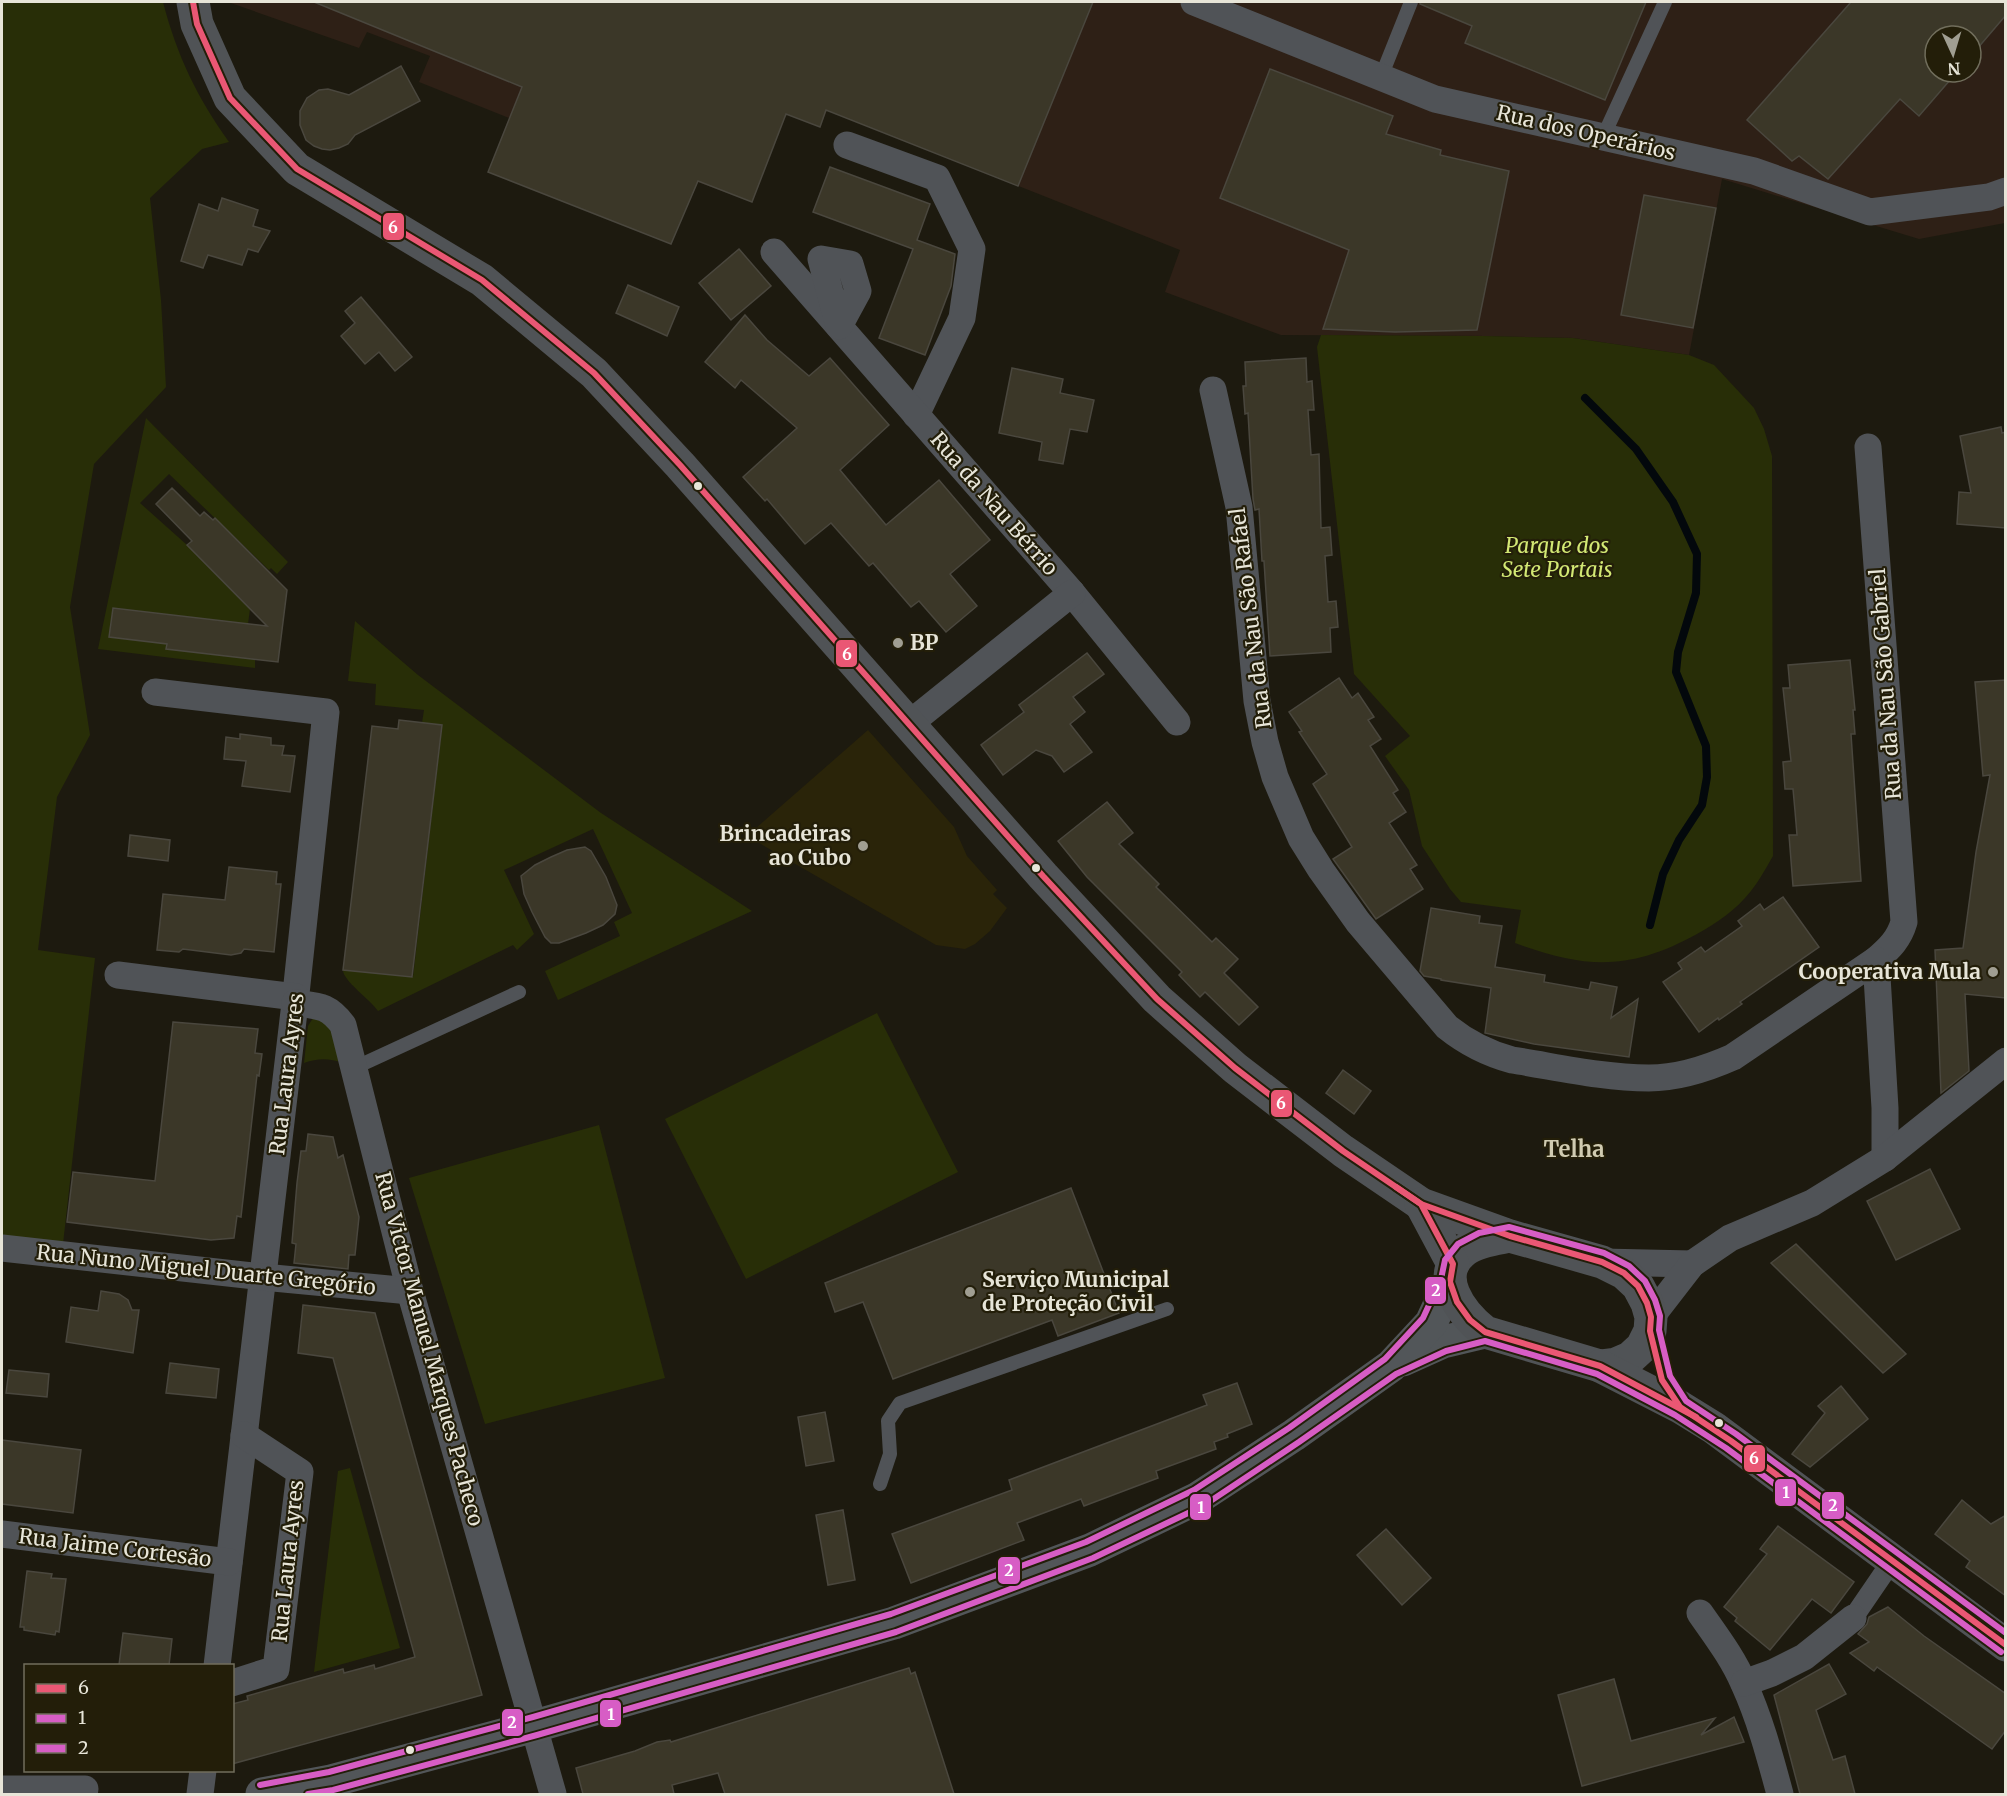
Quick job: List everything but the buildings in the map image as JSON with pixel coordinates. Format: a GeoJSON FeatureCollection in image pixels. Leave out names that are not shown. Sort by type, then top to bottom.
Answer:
{"type":"FeatureCollection","features":[{"type":"Feature","properties":{"kind":"main road"},"geometry":{"type":"LineString","coordinates":[[192,2],[197,24],[230,98],[297,170],[482,280],[594,373],[680,465],[1043,876],[1157,999],[1235,1068],[1343,1150],[1421,1204],[1510,1236],[1602,1262],[1624,1273],[1638,1286],[1647,1303],[1662,1380],[1680,1407]]}},
{"type":"Feature","properties":{"kind":"main road"},"geometry":{"type":"LineString","coordinates":[[1421,1204],[1451,1273],[1457,1302],[1470,1320],[1485,1332],[1600,1366],[1680,1407],[1722,1434],[2006,1645]]}},
{"type":"Feature","properties":{"kind":"main road"},"geometry":{"type":"LineString","coordinates":[[1391,1366],[1431,1323],[1451,1273],[1465,1250],[1482,1242],[1510,1236]]}},
{"type":"Feature","properties":{"kind":"main road"},"geometry":{"type":"LineString","coordinates":[[1600,1366],[1616,1364],[1630,1358],[1642,1347],[1650,1324]]}},
{"type":"Feature","properties":{"kind":"main road"},"geometry":{"type":"LineString","coordinates":[[262,1794],[331,1781],[535,1726],[894,1623],[1090,1550],[1198,1498],[1294,1435],[1391,1366],[1443,1342],[1485,1332]]}},
{"type":"Feature","properties":{"kind":"street","name":"Rua dos Operários"},"geometry":{"type":"LineString","coordinates":[[1194,2],[1435,99],[1754,171],[1870,212],[1997,194]]}},
{"type":"Feature","properties":{"kind":"street"},"geometry":{"type":"LineString","coordinates":[[847,145],[938,178],[972,249],[962,318],[916,415]]}},
{"type":"Feature","properties":{"kind":"street","name":"Rua da Nau Bérrio"},"geometry":{"type":"LineString","coordinates":[[774,252],[1072,593],[1177,722]]}},
{"type":"Feature","properties":{"kind":"street","name":"Rua da Nau São Rafael"},"geometry":{"type":"LineString","coordinates":[[1213,390],[1239,507],[1257,701],[1275,777],[1301,838],[1321,870],[1358,922],[1447,1027],[1477,1048],[1512,1060],[1621,1077],[1671,1076],[1712,1067],[1733,1058],[1876,960],[1895,943],[1904,922]]}},
{"type":"Feature","properties":{"kind":"street","name":"Rua da Nau São Gabriel"},"geometry":{"type":"LineString","coordinates":[[1868,447],[1904,922]]}},
{"type":"Feature","properties":{"kind":"street","name":"Rua da Nau Bérrio"},"geometry":{"type":"LineString","coordinates":[[909,724],[1072,593]]}},
{"type":"Feature","properties":{"kind":"street","name":"Rua Laura Ayres"},"geometry":{"type":"LineString","coordinates":[[155,692],[326,712],[296,1000],[217,1664]]}},
{"type":"Feature","properties":{"kind":"street"},"geometry":{"type":"LineString","coordinates":[[1876,960],[1885,1108],[1885,1158]]}},
{"type":"Feature","properties":{"kind":"street"},"geometry":{"type":"LineString","coordinates":[[118,975],[296,1000]]}},
{"type":"Feature","properties":{"kind":"street","name":"Rua Victor Manuel Marques Pacheco"},"geometry":{"type":"LineString","coordinates":[[296,1000],[322,1006],[334,1013],[343,1025],[410,1291],[553,1794]]}},
{"type":"Feature","properties":{"kind":"street"},"geometry":{"type":"LineString","coordinates":[[1650,1324],[1692,1264],[1730,1238],[1812,1203],[1885,1158],[2006,1061]]}},
{"type":"Feature","properties":{"kind":"street","name":"Rua Nuno Miguel Duarte Gregório"},"geometry":{"type":"LineString","coordinates":[[2,1248],[410,1291]]}},
{"type":"Feature","properties":{"kind":"street"},"geometry":{"type":"LineString","coordinates":[[1602,1262],[1692,1264]]}},
{"type":"Feature","properties":{"kind":"street","name":"Rua Laura Ayres"},"geometry":{"type":"LineString","coordinates":[[234,1682],[276,1669],[300,1472],[244,1435]]}},
{"type":"Feature","properties":{"kind":"street","name":"Rua Jaime Cortesão"},"geometry":{"type":"LineString","coordinates":[[2,1534],[229,1562]]}},
{"type":"Feature","properties":{"kind":"street"},"geometry":{"type":"LineString","coordinates":[[1744,1683],[1804,1658],[1852,1618],[1892,1561]]}},
{"type":"Feature","properties":{"kind":"street"},"geometry":{"type":"LineString","coordinates":[[1700,1614],[1724,1647],[1744,1683],[1758,1720],[1780,1794]]}},
{"type":"Feature","properties":{"kind":"street"},"geometry":{"type":"LineString","coordinates":[[200,1794],[203,1772]]}},
{"type":"Feature","properties":{"kind":"street"},"geometry":{"type":"LineString","coordinates":[[2,1790],[85,1789]]}},
{"type":"Feature","properties":{"kind":"lane"},"geometry":{"type":"LineString","coordinates":[[1381,77],[1411,2]]}},
{"type":"Feature","properties":{"kind":"lane"},"geometry":{"type":"LineString","coordinates":[[1603,137],[1665,2]]}},
{"type":"Feature","properties":{"kind":"lane"},"geometry":{"type":"LineString","coordinates":[[354,1068],[519,992]]}},
{"type":"Feature","properties":{"kind":"lane"},"geometry":{"type":"LineString","coordinates":[[880,1484],[890,1454],[888,1421],[900,1404],[1167,1310]]}},
{"type":"Feature","properties":{"kind":"shaded area"},"geometry":{"type":"Polygon","coordinates":[[[228,2],[2005,2],[2005,223],[1919,239],[1722,179],[1689,355],[1573,338],[1281,335],[1165,292],[1180,250],[827,110],[820,127],[786,114],[752,202],[698,182],[671,244],[488,172],[509,118],[419,82],[430,56],[367,32],[359,48],[228,2]]]}},
{"type":"Feature","properties":{"kind":"shaded area","name":"Brincadeiras ao Cubo"},"geometry":{"type":"Polygon","coordinates":[[[868,730],[954,827],[967,856],[997,890],[993,894],[1007,908],[990,931],[965,949],[936,945],[747,836],[868,730]]]}},
{"type":"Feature","properties":{"kind":"green space"},"geometry":{"type":"Polygon","coordinates":[[[2,2],[163,2],[189,75],[207,109],[229,142],[202,149],[150,198],[161,300],[166,387],[94,464],[70,607],[90,735],[57,797],[38,950],[95,958],[63,1244],[2,1236],[2,2]]]}},
{"type":"Feature","properties":{"kind":"green space","name":"Parque dos Sete Portais"},"geometry":{"type":"Polygon","coordinates":[[[1321,335],[1573,338],[1689,355],[1714,365],[1754,408],[1764,429],[1772,456],[1773,856],[1751,891],[1719,921],[1673,946],[1650,955],[1607,962],[1586,961],[1540,952],[1515,943],[1521,910],[1461,902],[1450,889],[1422,846],[1409,790],[1385,756],[1410,736],[1354,674],[1317,347],[1321,335]]]}},
{"type":"Feature","properties":{"kind":"green space"},"geometry":{"type":"Polygon","coordinates":[[[146,418],[288,562],[277,574],[271,568],[269,570],[169,474],[140,503],[187,545],[250,609],[248,624],[113,608],[109,637],[167,644],[166,649],[255,659],[255,668],[98,649],[146,418]]]}},
{"type":"Feature","properties":{"kind":"green space"},"geometry":{"type":"Polygon","coordinates":[[[355,621],[418,675],[601,813],[752,911],[558,1000],[545,971],[620,936],[614,922],[632,913],[593,829],[504,870],[534,934],[517,950],[513,945],[378,1011],[352,985],[343,970],[413,977],[442,726],[422,723],[424,710],[375,705],[376,684],[348,681],[355,621]]]}},
{"type":"Feature","properties":{"kind":"green space"},"geometry":{"type":"Polygon","coordinates":[[[877,1013],[958,1172],[746,1279],[665,1119],[877,1013]]]}},
{"type":"Feature","properties":{"kind":"green space"},"geometry":{"type":"Polygon","coordinates":[[[313,1018],[330,1024],[343,1063],[324,1059],[304,1063],[308,1026],[313,1018]]]}},
{"type":"Feature","properties":{"kind":"green space"},"geometry":{"type":"Polygon","coordinates":[[[599,1125],[665,1378],[485,1424],[409,1178],[599,1125]]]}},
{"type":"Feature","properties":{"kind":"green space"},"geometry":{"type":"Polygon","coordinates":[[[350,1468],[400,1648],[314,1672],[338,1471],[350,1468]]]}},
{"type":"Feature","properties":{"kind":"waterway"},"geometry":{"type":"LineString","coordinates":[[1585,398],[1636,449],[1673,502],[1697,554],[1696,593],[1678,652],[1676,672],[1706,746],[1707,777],[1702,805],[1679,840],[1663,874],[1650,925]]}},
{"type":"Feature","properties":{"kind":"transit line","name":"6"},"geometry":{"type":"LineString","coordinates":[[193,2],[197,24],[230,98],[297,169],[482,280],[594,373],[680,465],[1043,876],[1157,999],[1235,1068],[1343,1151],[1421,1204],[1510,1236],[1602,1262],[1624,1273],[1638,1286],[1647,1303],[1651,1317],[1650,1331],[1662,1380],[1680,1407],[1731,1441],[2006,1645]]}},
{"type":"Feature","properties":{"kind":"transit line","name":"6"},"geometry":{"type":"LineString","coordinates":[[1396,1187],[1421,1204],[1453,1264],[1450,1282],[1457,1302],[1470,1320],[1485,1332],[1600,1366],[1696,1417]]}},
{"type":"Feature","properties":{"kind":"transit line","name":"2"},"geometry":{"type":"LineString","coordinates":[[260,1785],[329,1772],[533,1717],[891,1614],[1086,1542],[1194,1490],[1289,1428],[1385,1359],[1423,1318],[1441,1279],[1445,1260],[1458,1244],[1479,1233],[1509,1227],[1604,1253],[1629,1266],[1645,1281],[1655,1300],[1660,1316],[1659,1330],[1670,1376],[1686,1401],[1736,1434],[2006,1633]]}},
{"type":"Feature","properties":{"kind":"transit line","name":"1"},"geometry":{"type":"LineString","coordinates":[[308,1794],[333,1790],[537,1735],[896,1632],[1093,1558],[1203,1506],[1396,1374],[1446,1351],[1485,1341],[1597,1374],[1675,1415],[1726,1448],[2001,1652]]}},
{"type":"Feature","properties":{"kind":"place","name":"BP"},"geometry":{"type":"Point","coordinates":[898,643]}},
{"type":"Feature","properties":{"kind":"place","name":"Brincadeiras ao Cubo"},"geometry":{"type":"Point","coordinates":[863,846]}},
{"type":"Feature","properties":{"kind":"place","name":"Cooperativa Mula"},"geometry":{"type":"Point","coordinates":[1993,972]}},
{"type":"Feature","properties":{"kind":"place","name":"Serviço Municipal de Proteção Civil"},"geometry":{"type":"Point","coordinates":[970,1292]}},
{"type":"Feature","properties":{"kind":"district","name":"Telha"},"geometry":{"type":"Point","coordinates":[1574,1149]}}]}
